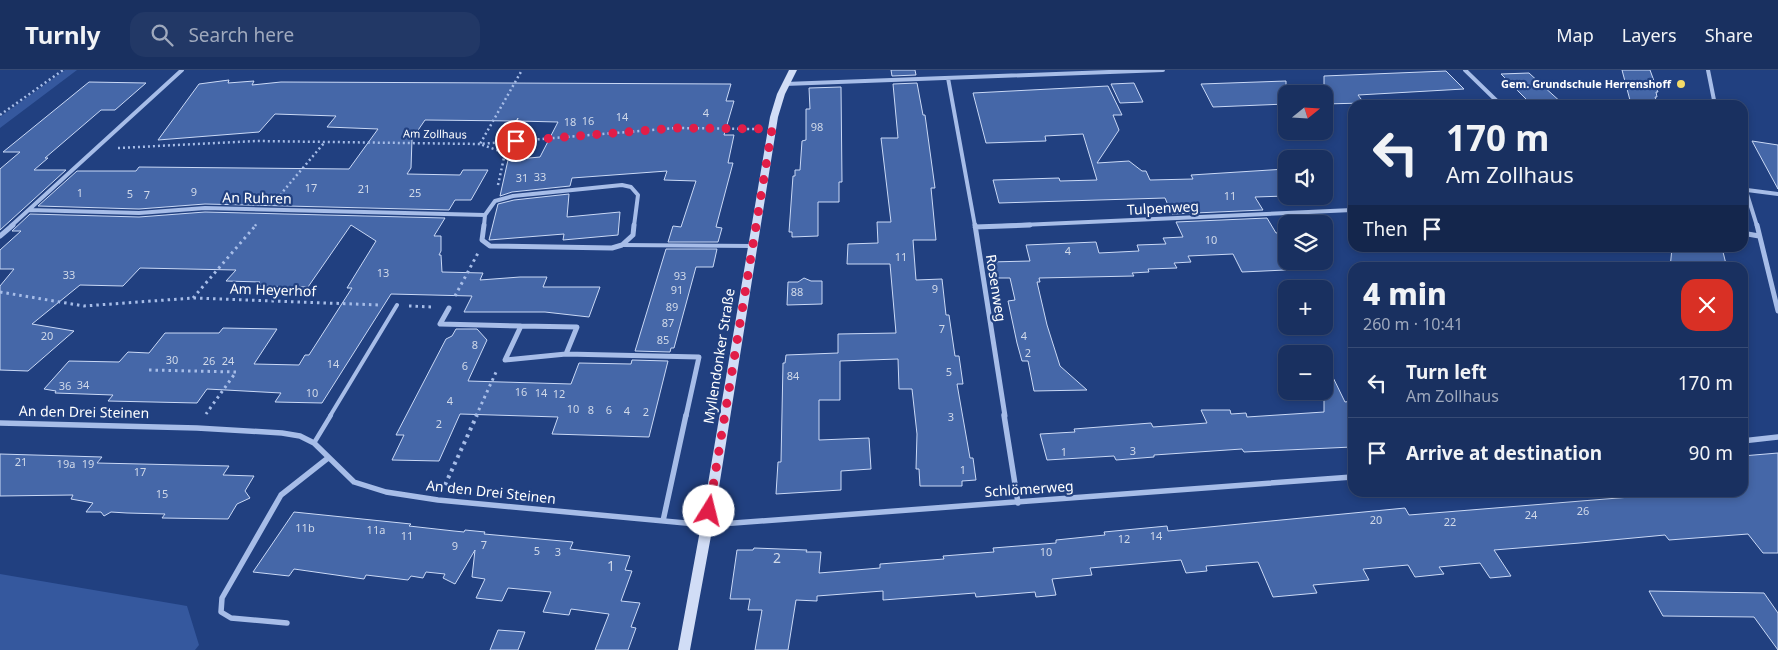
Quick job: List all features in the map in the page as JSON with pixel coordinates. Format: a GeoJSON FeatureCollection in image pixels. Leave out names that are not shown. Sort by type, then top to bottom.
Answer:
{"type":"FeatureCollection","features":[{"type":"Feature","properties":{"kind":"street"},"geometry":{"type":"LineString","coordinates":[[0,236],[182,70]]}},
{"type":"Feature","properties":{"kind":"street","name":"Myllendonker Straße"},"geometry":{"type":"LineString","coordinates":[[684,650],[707,525],[772,129],[777,105],[793,70]]}},
{"type":"Feature","properties":{"kind":"street"},"geometry":{"type":"LineString","coordinates":[[785,84],[1163,70]]}},
{"type":"Feature","properties":{"kind":"street"},"geometry":{"type":"LineString","coordinates":[[1465,70],[1496,100]]}},
{"type":"Feature","properties":{"kind":"street"},"geometry":{"type":"LineString","coordinates":[[1708,70],[1714,100]]}},
{"type":"Feature","properties":{"kind":"street","name":"Rosenweg"},"geometry":{"type":"LineString","coordinates":[[948,78],[975,228],[1018,503]]}},
{"type":"Feature","properties":{"kind":"street"},"geometry":{"type":"LineString","coordinates":[[615,185],[631,188],[638,195],[634,231],[630,239],[622,245],[605,248],[494,247],[484,243],[482,235],[485,215],[495,201],[532,192],[615,185]]}},
{"type":"Feature","properties":{"kind":"street"},"geometry":{"type":"LineString","coordinates":[[1748,190],[1778,194]]}},
{"type":"Feature","properties":{"kind":"street"},"geometry":{"type":"LineString","coordinates":[[1748,194],[1778,311]]}},
{"type":"Feature","properties":{"kind":"street","name":"An Ruhren"},"geometry":{"type":"LineString","coordinates":[[29,210],[144,213],[205,208],[485,215]]}},
{"type":"Feature","properties":{"kind":"street","name":"Tulpenweg"},"geometry":{"type":"LineString","coordinates":[[975,228],[1348,210]]}},
{"type":"Feature","properties":{"kind":"street"},"geometry":{"type":"LineString","coordinates":[[1748,234],[1759,236]]}},
{"type":"Feature","properties":{"kind":"street"},"geometry":{"type":"LineString","coordinates":[[449,308],[440,324],[577,327],[566,354]]}},
{"type":"Feature","properties":{"kind":"street"},"geometry":{"type":"LineString","coordinates":[[505,360],[521,326]]}},
{"type":"Feature","properties":{"kind":"street"},"geometry":{"type":"LineString","coordinates":[[505,360],[566,354],[699,357],[663,521]]}},
{"type":"Feature","properties":{"kind":"street","name":"An den Drei Steinen"},"geometry":{"type":"LineString","coordinates":[[0,423],[197,428],[282,433],[300,436],[314,443],[354,482],[369,488],[438,500],[707,525]]}},
{"type":"Feature","properties":{"kind":"street"},"geometry":{"type":"LineString","coordinates":[[1748,440],[1778,437]]}},
{"type":"Feature","properties":{"kind":"street"},"geometry":{"type":"LineString","coordinates":[[288,622],[230,618],[221,612],[220,606],[222,598],[281,495],[328,458]]}},
{"type":"Feature","properties":{"kind":"street","name":"Schlömerweg"},"geometry":{"type":"LineString","coordinates":[[707,525],[1348,477]]}},
{"type":"Feature","properties":{"kind":"lane"},"geometry":{"type":"LineString","coordinates":[[622,245],[752,246]]}},
{"type":"Feature","properties":{"kind":"lane"},"geometry":{"type":"LineString","coordinates":[[314,443],[397,306]]}},
{"type":"Feature","properties":{"kind":"path"},"geometry":{"type":"LineString","coordinates":[[0,115],[63,70]]}},
{"type":"Feature","properties":{"kind":"path"},"geometry":{"type":"LineString","coordinates":[[495,201],[506,153],[480,144],[522,70]]}},
{"type":"Feature","properties":{"kind":"path","name":"Am Zollhaus"},"geometry":{"type":"LineString","coordinates":[[97,147],[144,148],[256,141],[480,144],[676,128],[772,129]]}},
{"type":"Feature","properties":{"kind":"path"},"geometry":{"type":"LineString","coordinates":[[449,308],[484,243]]}},
{"type":"Feature","properties":{"kind":"path","name":"Am Heyerhof"},"geometry":{"type":"LineString","coordinates":[[0,292],[84,306],[193,298],[449,308]]}},
{"type":"Feature","properties":{"kind":"path"},"geometry":{"type":"LineString","coordinates":[[438,500],[498,368],[505,360]]}},
{"type":"Feature","properties":{"kind":"path"},"geometry":{"type":"LineString","coordinates":[[149,370],[236,372],[197,428]]}},
{"type":"Feature","properties":{"kind":"shaded area"},"geometry":{"type":"Polygon","coordinates":[[[65,70],[77,70],[0,128],[0,117],[65,70]]]}},
{"type":"Feature","properties":{"kind":"shaded area"},"geometry":{"type":"Polygon","coordinates":[[[0,574],[187,606],[199,645],[195,650],[0,650],[0,574]]]}},
{"type":"Feature","properties":{"kind":"building"},"geometry":{"type":"Polygon","coordinates":[[[891,70],[915,70],[916,75],[892,76],[891,70]]]}},
{"type":"Feature","properties":{"kind":"building"},"geometry":{"type":"Polygon","coordinates":[[[1622,70],[1650,70],[1658,92],[1656,92],[1656,100],[1630,100],[1622,70]]]}},
{"type":"Feature","properties":{"kind":"building"},"geometry":{"type":"Polygon","coordinates":[[[1446,71],[1464,89],[1358,95],[1362,100],[1348,100],[1348,103],[1333,104],[1333,85],[1324,85],[1324,76],[1446,71]]]}},
{"type":"Feature","properties":{"kind":"building"},"geometry":{"type":"Polygon","coordinates":[[[1529,73],[1559,100],[1527,100],[1501,74],[1529,73]]]}},
{"type":"Feature","properties":{"kind":"building"},"geometry":{"type":"Polygon","coordinates":[[[229,80],[228,83],[254,81],[252,85],[281,82],[731,84],[726,101],[734,101],[724,135],[734,135],[728,163],[733,163],[716,227],[722,228],[718,242],[668,242],[673,226],[681,227],[696,181],[664,180],[667,171],[572,178],[570,186],[512,192],[500,196],[508,160],[540,157],[558,122],[517,121],[518,118],[516,121],[425,120],[412,139],[411,168],[407,174],[460,175],[463,170],[488,170],[471,200],[455,200],[449,210],[205,204],[139,209],[38,206],[77,171],[136,171],[139,167],[349,169],[378,129],[327,127],[336,116],[275,114],[259,132],[158,140],[199,84],[229,80]]]}},
{"type":"Feature","properties":{"kind":"building"},"geometry":{"type":"Polygon","coordinates":[[[1286,81],[1286,85],[1278,85],[1278,104],[1213,107],[1201,84],[1286,81]]]}},
{"type":"Feature","properties":{"kind":"building"},"geometry":{"type":"Polygon","coordinates":[[[89,82],[146,83],[115,110],[101,110],[45,158],[48,158],[34,170],[66,170],[0,230],[0,169],[20,152],[3,152],[89,82]]]}},
{"type":"Feature","properties":{"kind":"building"},"geometry":{"type":"Polygon","coordinates":[[[917,83],[923,115],[925,115],[935,188],[931,188],[936,240],[913,240],[916,280],[942,279],[946,315],[949,315],[955,356],[959,356],[963,384],[957,384],[970,458],[973,458],[976,480],[962,481],[962,486],[920,486],[919,469],[916,469],[917,434],[912,389],[899,389],[898,359],[840,361],[840,400],[819,400],[819,440],[869,438],[871,469],[841,471],[841,490],[776,494],[778,462],[781,462],[783,363],[785,363],[786,355],[838,353],[838,334],[896,333],[890,264],[847,264],[848,244],[878,243],[877,222],[891,222],[881,138],[898,138],[893,84],[917,83]]]}},
{"type":"Feature","properties":{"kind":"building"},"geometry":{"type":"Polygon","coordinates":[[[1134,83],[1143,102],[1120,103],[1111,84],[1134,83]]]}},
{"type":"Feature","properties":{"kind":"building"},"geometry":{"type":"Polygon","coordinates":[[[1108,86],[1122,115],[1113,115],[1119,130],[1097,163],[1129,161],[1142,171],[1146,171],[1150,180],[1193,179],[1191,175],[1278,170],[1278,196],[1255,197],[1263,210],[1172,214],[1165,198],[999,203],[993,180],[1059,178],[1060,181],[1097,180],[1083,134],[1045,136],[1046,141],[986,143],[973,93],[1108,86]]]}},
{"type":"Feature","properties":{"kind":"building"},"geometry":{"type":"Polygon","coordinates":[[[841,87],[842,182],[839,182],[839,202],[818,202],[818,236],[792,237],[792,232],[789,232],[793,176],[795,176],[795,170],[800,170],[802,141],[806,140],[806,109],[810,109],[809,88],[841,87]]]}},
{"type":"Feature","properties":{"kind":"building"},"geometry":{"type":"Polygon","coordinates":[[[1752,141],[1778,145],[1778,189],[1752,141]]]}},
{"type":"Feature","properties":{"kind":"building"},"geometry":{"type":"Polygon","coordinates":[[[569,194],[567,217],[620,212],[618,235],[563,240],[564,234],[489,240],[498,204],[514,200],[569,194]]]}},
{"type":"Feature","properties":{"kind":"building"},"geometry":{"type":"Polygon","coordinates":[[[205,212],[445,218],[434,236],[441,236],[441,251],[439,255],[441,255],[442,272],[483,273],[480,280],[547,277],[543,287],[600,287],[589,317],[545,312],[464,312],[472,296],[391,294],[322,403],[275,402],[281,393],[207,389],[197,403],[108,401],[113,395],[55,393],[56,391],[44,389],[69,361],[119,362],[128,352],[149,353],[165,333],[219,333],[223,328],[277,329],[254,364],[299,365],[305,355],[309,355],[352,288],[347,288],[376,241],[351,225],[308,287],[256,286],[260,282],[226,281],[236,270],[140,268],[123,286],[80,285],[32,324],[74,331],[28,371],[0,370],[0,286],[14,269],[0,269],[0,250],[21,231],[12,231],[30,214],[139,217],[205,212]]]}},
{"type":"Feature","properties":{"kind":"building"},"geometry":{"type":"Polygon","coordinates":[[[1267,218],[1276,233],[1278,233],[1278,270],[1286,270],[1242,272],[1233,254],[1188,256],[1191,262],[1174,263],[1177,268],[1148,269],[1149,272],[1132,273],[1134,276],[1039,278],[1040,282],[1037,282],[1047,325],[1060,366],[1087,390],[1034,391],[1028,361],[1022,361],[1008,301],[1015,300],[1010,278],[991,278],[990,262],[1030,261],[1026,245],[1096,242],[1099,253],[1139,251],[1137,245],[1166,244],[1163,238],[1183,237],[1176,222],[1267,218]]]}},
{"type":"Feature","properties":{"kind":"building"},"geometry":{"type":"Polygon","coordinates":[[[666,249],[717,249],[713,267],[696,267],[674,348],[671,348],[670,352],[635,351],[666,249]]]}},
{"type":"Feature","properties":{"kind":"building"},"geometry":{"type":"Polygon","coordinates":[[[1672,252],[1723,252],[1726,262],[1671,262],[1672,252]]]}},
{"type":"Feature","properties":{"kind":"building"},"geometry":{"type":"Polygon","coordinates":[[[804,278],[811,281],[822,281],[822,304],[787,305],[788,282],[798,282],[804,278]]]}},
{"type":"Feature","properties":{"kind":"building"},"geometry":{"type":"Polygon","coordinates":[[[456,329],[477,329],[487,340],[468,381],[571,384],[579,363],[631,364],[632,360],[668,361],[649,437],[552,434],[558,417],[460,414],[439,461],[392,460],[404,435],[396,435],[446,339],[452,336],[456,329]]]}},
{"type":"Feature","properties":{"kind":"building"},"geometry":{"type":"Polygon","coordinates":[[[1333,377],[1345,402],[1348,402],[1348,447],[1244,452],[1242,449],[1154,455],[1154,457],[1116,460],[1114,456],[1047,460],[1040,434],[1075,432],[1074,429],[1151,423],[1153,427],[1207,423],[1201,410],[1230,410],[1231,414],[1246,413],[1247,417],[1324,412],[1324,400],[1333,400],[1333,377]]]}},
{"type":"Feature","properties":{"kind":"building"},"geometry":{"type":"Polygon","coordinates":[[[1778,453],[1778,553],[1763,553],[1748,534],[1669,540],[1665,535],[1494,550],[1511,576],[1490,578],[1480,563],[1439,567],[1444,574],[1415,577],[1408,565],[1363,569],[1369,580],[1313,585],[1317,593],[1273,597],[1258,562],[1206,566],[1207,571],[1186,573],[1181,560],[1090,568],[1092,575],[1052,579],[1056,595],[1036,597],[1035,592],[976,597],[975,593],[883,600],[883,591],[817,596],[817,601],[796,600],[788,650],[755,650],[762,610],[748,610],[750,599],[730,599],[737,550],[753,550],[754,548],[821,552],[819,573],[880,568],[880,564],[944,559],[943,556],[994,552],[993,548],[1056,543],[1056,540],[1105,535],[1104,532],[1167,526],[1168,531],[1405,508],[1409,515],[1630,497],[1748,497],[1748,456],[1778,453]]]}},
{"type":"Feature","properties":{"kind":"building"},"geometry":{"type":"Polygon","coordinates":[[[0,454],[102,457],[97,463],[229,466],[223,475],[254,476],[245,491],[250,498],[237,504],[228,519],[162,518],[165,514],[111,512],[104,516],[101,512],[86,512],[93,503],[71,499],[73,495],[0,496],[0,454]]]}},
{"type":"Feature","properties":{"kind":"building"},"geometry":{"type":"Polygon","coordinates":[[[294,512],[411,524],[409,526],[454,531],[464,532],[465,530],[485,532],[484,534],[573,542],[570,549],[630,556],[625,570],[632,571],[621,601],[640,603],[631,627],[636,628],[628,650],[595,650],[609,614],[571,609],[569,615],[543,612],[551,592],[508,588],[502,601],[476,598],[485,579],[472,577],[475,550],[455,584],[443,578],[445,574],[426,572],[423,578],[411,576],[408,580],[366,575],[364,579],[294,569],[289,576],[253,572],[294,512]]]}},
{"type":"Feature","properties":{"kind":"building"},"geometry":{"type":"Polygon","coordinates":[[[1649,591],[1764,593],[1778,613],[1778,650],[1754,617],[1663,616],[1649,591]]]}},
{"type":"Feature","properties":{"kind":"building"},"geometry":{"type":"Polygon","coordinates":[[[498,630],[525,632],[518,650],[490,650],[498,630]]]}},
{"type":"Feature","properties":{"kind":"place","name":"Gem. Grundschule Herrenshoff"},"geometry":{"type":"Point","coordinates":[1681,84]}},
{"type":"Feature","properties":{"kind":"route"},"geometry":{"type":"LineString","coordinates":[[516,141],[676,128],[772,129],[709,511]]}}]}
